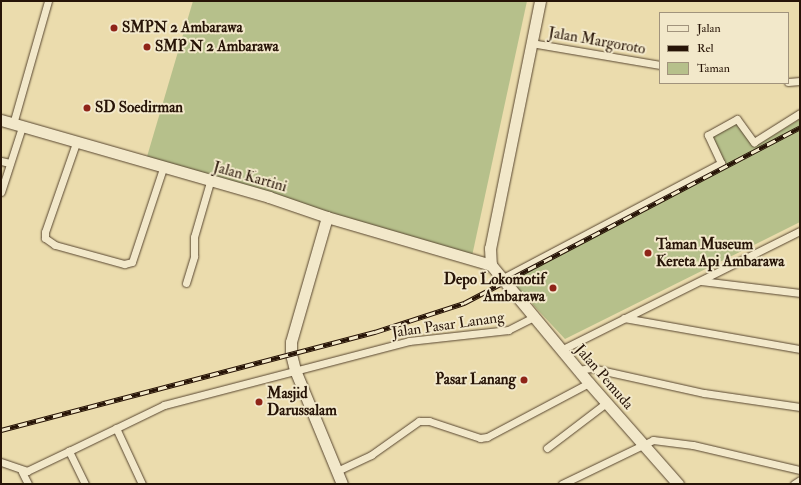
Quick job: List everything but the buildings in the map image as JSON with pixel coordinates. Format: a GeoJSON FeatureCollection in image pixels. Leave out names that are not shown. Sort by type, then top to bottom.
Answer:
{"type":"FeatureCollection","features":[{"type":"Feature","properties":{"kind":"street"},"geometry":{"type":"LineString","coordinates":[[1,192],[10,164],[17,125],[48,1]]}},
{"type":"Feature","properties":{"kind":"street"},"geometry":{"type":"LineString","coordinates":[[491,265],[490,248],[540,1]]}},
{"type":"Feature","properties":{"kind":"street","name":"Jalan Margoroto"},"geometry":{"type":"LineString","coordinates":[[531,43],[659,65]]}},
{"type":"Feature","properties":{"kind":"street"},"geometry":{"type":"LineString","coordinates":[[789,82],[800,81]]}},
{"type":"Feature","properties":{"kind":"street"},"geometry":{"type":"LineString","coordinates":[[504,284],[721,163],[708,135],[737,119],[754,142],[800,113]]}},
{"type":"Feature","properties":{"kind":"street","name":"Jalan Kartini"},"geometry":{"type":"LineString","coordinates":[[1,120],[210,182],[269,197],[327,217],[491,265]]}},
{"type":"Feature","properties":{"kind":"street"},"geometry":{"type":"LineString","coordinates":[[76,143],[45,232],[45,238],[55,245],[124,264],[132,262],[163,168]]}},
{"type":"Feature","properties":{"kind":"street"},"geometry":{"type":"LineString","coordinates":[[1,161],[10,164]]}},
{"type":"Feature","properties":{"kind":"street"},"geometry":{"type":"LineString","coordinates":[[186,283],[194,256],[194,237],[210,182]]}},
{"type":"Feature","properties":{"kind":"street"},"geometry":{"type":"LineString","coordinates":[[327,217],[291,342],[291,354],[295,370],[342,484]]}},
{"type":"Feature","properties":{"kind":"street"},"geometry":{"type":"LineString","coordinates":[[561,350],[800,231]]}},
{"type":"Feature","properties":{"kind":"street","name":"Jalan Pemuda"},"geometry":{"type":"LineString","coordinates":[[491,265],[504,284],[678,484]]}},
{"type":"Feature","properties":{"kind":"street"},"geometry":{"type":"LineString","coordinates":[[701,281],[800,293]]}},
{"type":"Feature","properties":{"kind":"street","name":"Jalan Pasar Lanang"},"geometry":{"type":"LineString","coordinates":[[22,472],[31,470],[169,403],[409,341],[508,330],[533,317]]}},
{"type":"Feature","properties":{"kind":"street"},"geometry":{"type":"LineString","coordinates":[[624,318],[800,349]]}},
{"type":"Feature","properties":{"kind":"street"},"geometry":{"type":"LineString","coordinates":[[578,370],[591,368],[704,393],[800,407]]}},
{"type":"Feature","properties":{"kind":"street"},"geometry":{"type":"LineString","coordinates":[[337,471],[371,455],[419,421],[429,421],[480,438],[488,438],[589,383]]}},
{"type":"Feature","properties":{"kind":"street"},"geometry":{"type":"LineString","coordinates":[[547,448],[606,403]]}},
{"type":"Feature","properties":{"kind":"street"},"geometry":{"type":"LineString","coordinates":[[116,428],[142,484]]}},
{"type":"Feature","properties":{"kind":"street"},"geometry":{"type":"LineString","coordinates":[[562,484],[653,440],[693,445],[800,470]]}},
{"type":"Feature","properties":{"kind":"street"},"geometry":{"type":"LineString","coordinates":[[69,451],[85,484]]}},
{"type":"Feature","properties":{"kind":"street"},"geometry":{"type":"LineString","coordinates":[[1,462],[22,472],[28,484]]}},
{"type":"Feature","properties":{"kind":"street"},"geometry":{"type":"LineString","coordinates":[[794,484],[800,480]]}},
{"type":"Feature","properties":{"kind":"green space"},"geometry":{"type":"Polygon","coordinates":[[[193,1],[527,1],[472,256],[146,160],[193,1]]]}},
{"type":"Feature","properties":{"kind":"green space","name":"Taman Museum Kereta Api Ambarawa"},"geometry":{"type":"Polygon","coordinates":[[[800,119],[800,222],[565,339],[509,279],[725,165],[709,136],[738,120],[754,147],[800,119]]]}},
{"type":"Feature","properties":{"kind":"railway"},"geometry":{"type":"LineString","coordinates":[[1,430],[375,332],[464,303],[800,127]]}},
{"type":"Feature","properties":{"kind":"place","name":"SMPN 2 Ambarawa"},"geometry":{"type":"Point","coordinates":[114,28]}},
{"type":"Feature","properties":{"kind":"place","name":"SMP N 2 Ambarawa"},"geometry":{"type":"Point","coordinates":[147,47]}},
{"type":"Feature","properties":{"kind":"place","name":"SD Soedirman"},"geometry":{"type":"Point","coordinates":[87,108]}},
{"type":"Feature","properties":{"kind":"place","name":"Taman Museum Kereta Api Ambarawa"},"geometry":{"type":"Point","coordinates":[648,253]}},
{"type":"Feature","properties":{"kind":"place","name":"Depo Lokomotif Ambarawa"},"geometry":{"type":"Point","coordinates":[553,288]}},
{"type":"Feature","properties":{"kind":"place","name":"Pasar Lanang"},"geometry":{"type":"Point","coordinates":[524,380]}},
{"type":"Feature","properties":{"kind":"place","name":"Masjid Darussalam"},"geometry":{"type":"Point","coordinates":[259,402]}}]}
